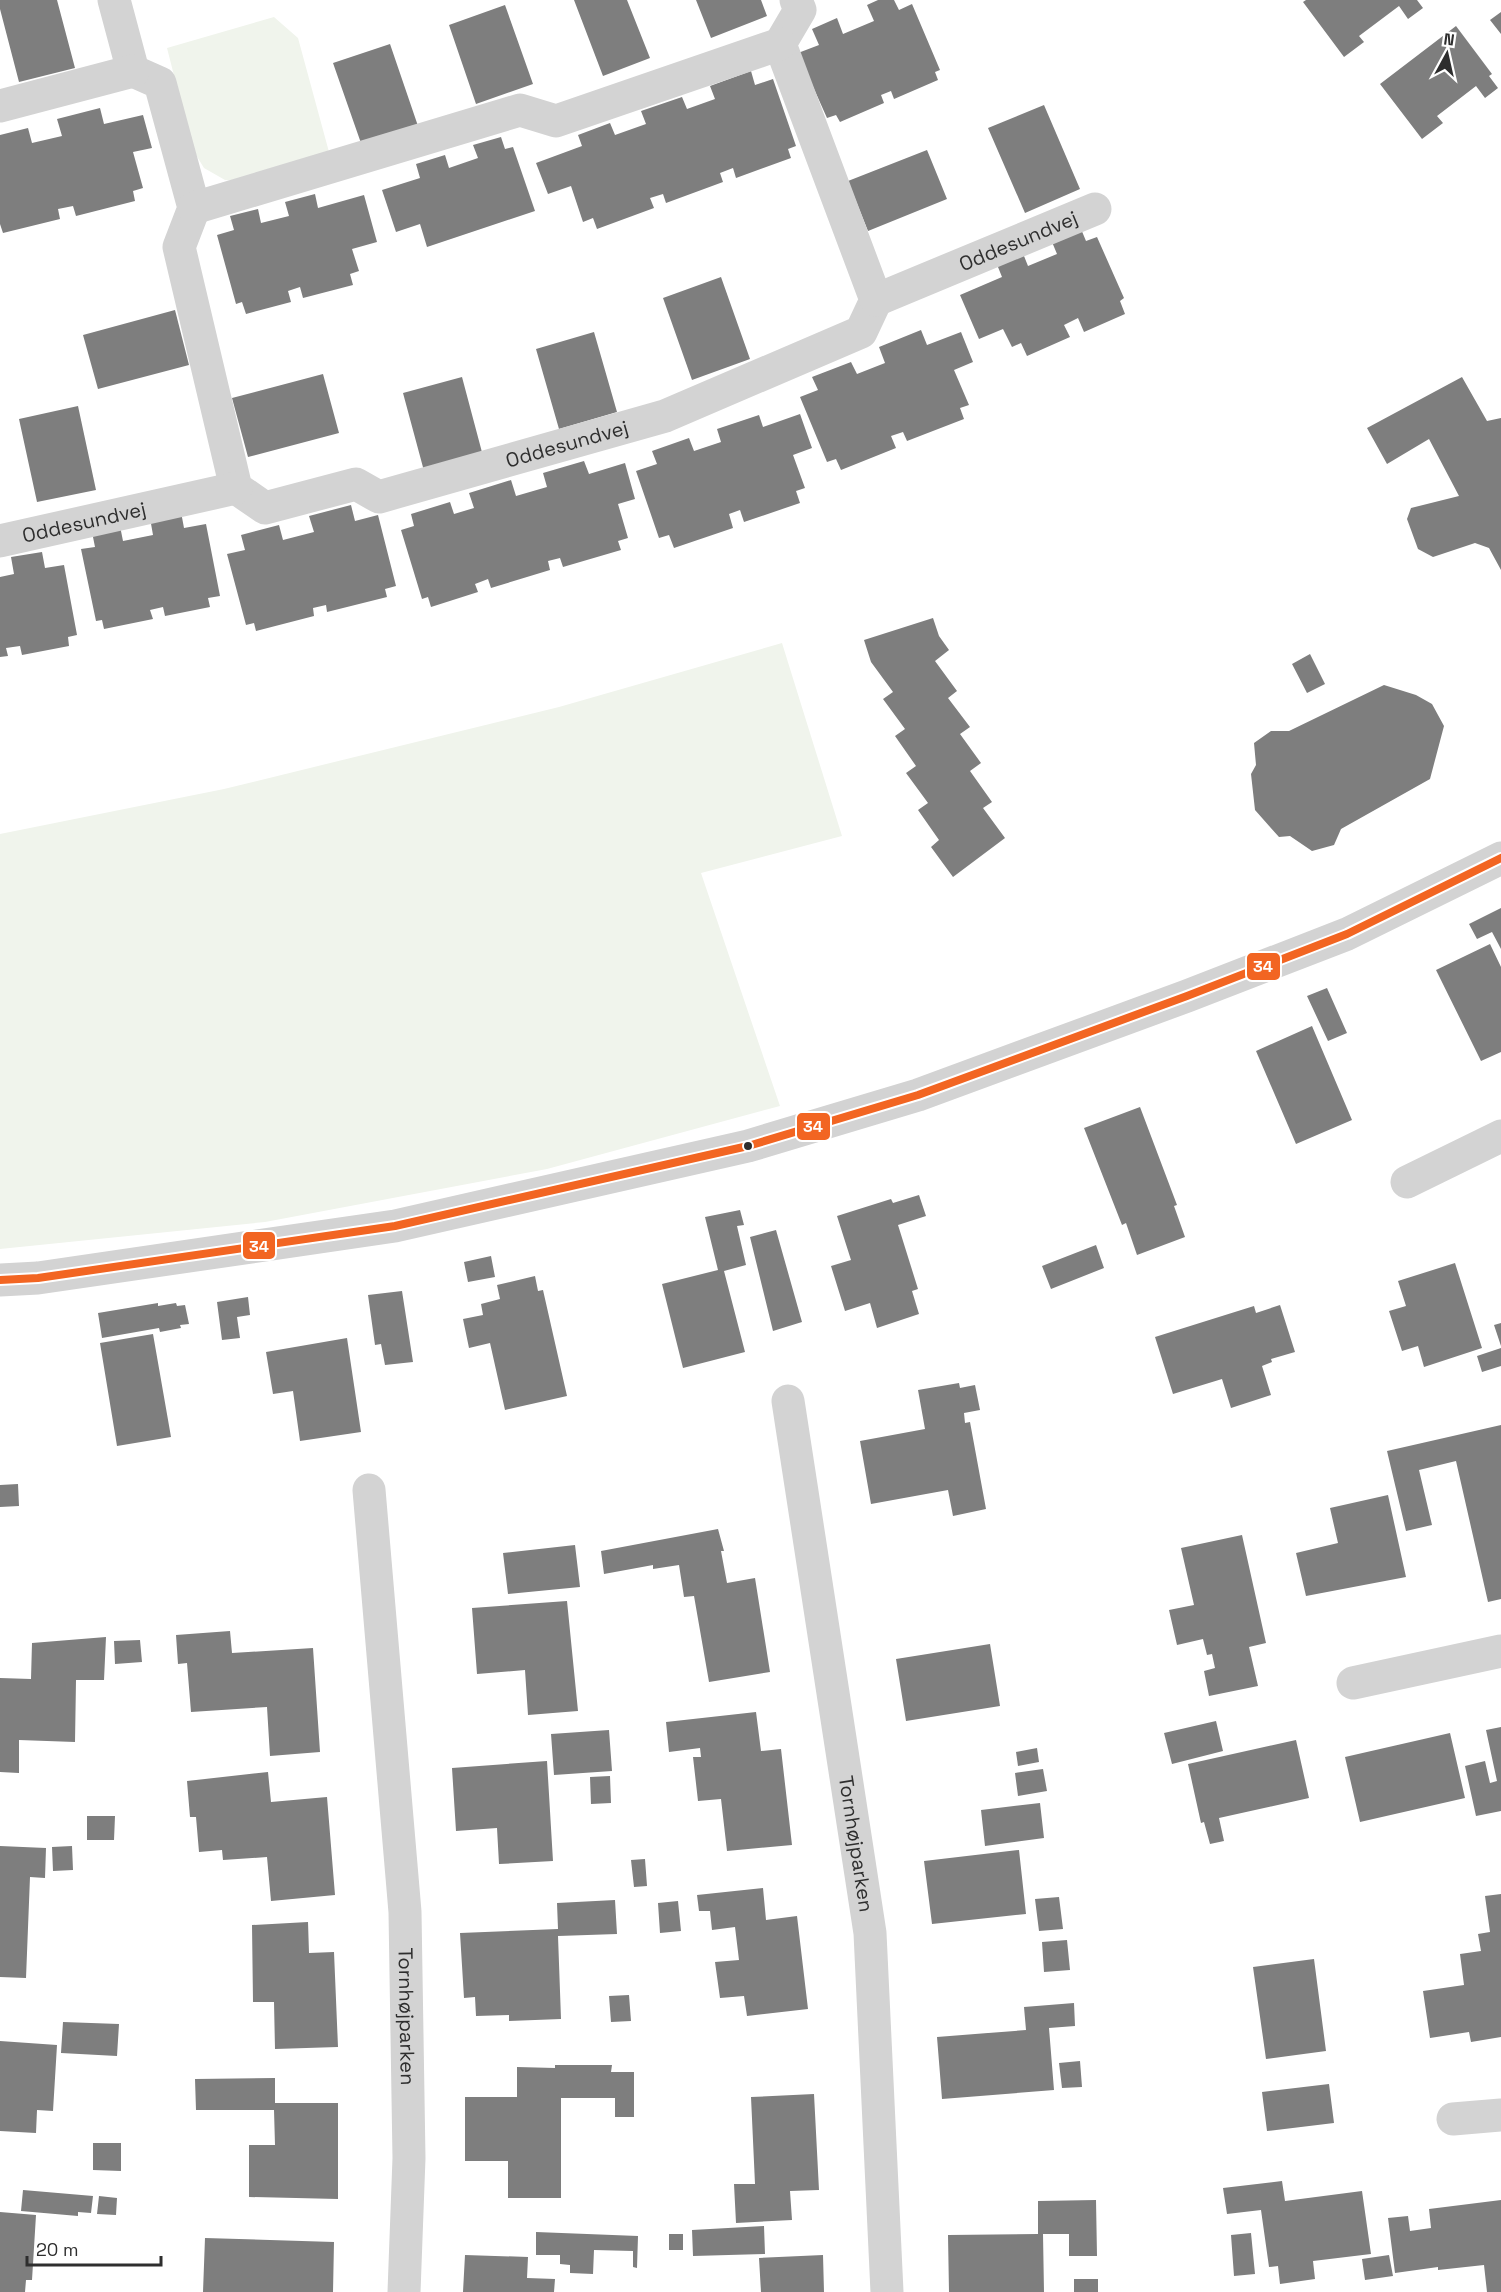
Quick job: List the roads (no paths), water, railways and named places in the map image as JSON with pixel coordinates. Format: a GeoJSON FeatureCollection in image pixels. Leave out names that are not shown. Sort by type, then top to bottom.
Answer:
{"type":"FeatureCollection","features":[{"type":"Feature","properties":{"kind":"street"},"geometry":{"type":"LineString","coordinates":[[114,0],[133,71]]}},
{"type":"Feature","properties":{"kind":"street"},"geometry":{"type":"LineString","coordinates":[[194,208],[520,110],[556,121],[780,44],[800,10],[796,0]]}},
{"type":"Feature","properties":{"kind":"street"},"geometry":{"type":"LineString","coordinates":[[780,44],[876,300]]}},
{"type":"Feature","properties":{"kind":"street"},"geometry":{"type":"LineString","coordinates":[[0,106],[133,71],[160,83],[194,208],[179,247],[236,488]]}},
{"type":"Feature","properties":{"kind":"street","name":"Oddesundvej"},"geometry":{"type":"LineString","coordinates":[[0,541],[236,488],[265,508],[356,484],[379,497],[665,416],[861,332],[876,300],[1095,210]]}},
{"type":"Feature","properties":{"kind":"street"},"geometry":{"type":"LineString","coordinates":[[0,1280],[38,1278],[395,1226],[748,1146],[918,1095],[1347,934],[1501,858]]}},
{"type":"Feature","properties":{"kind":"street"},"geometry":{"type":"LineString","coordinates":[[1407,1182],[1501,1136]]}},
{"type":"Feature","properties":{"kind":"street","name":"Tornhøjparken"},"geometry":{"type":"LineString","coordinates":[[788,1401],[870,1933],[887,2292]]}},
{"type":"Feature","properties":{"kind":"street","name":"Tornhøjparken"},"geometry":{"type":"LineString","coordinates":[[369,1490],[405,1912],[409,2158],[404,2292]]}},
{"type":"Feature","properties":{"kind":"street"},"geometry":{"type":"LineString","coordinates":[[1353,1683],[1501,1651]]}},
{"type":"Feature","properties":{"kind":"street"},"geometry":{"type":"LineString","coordinates":[[1453,2119],[1501,2115]]}}]}
